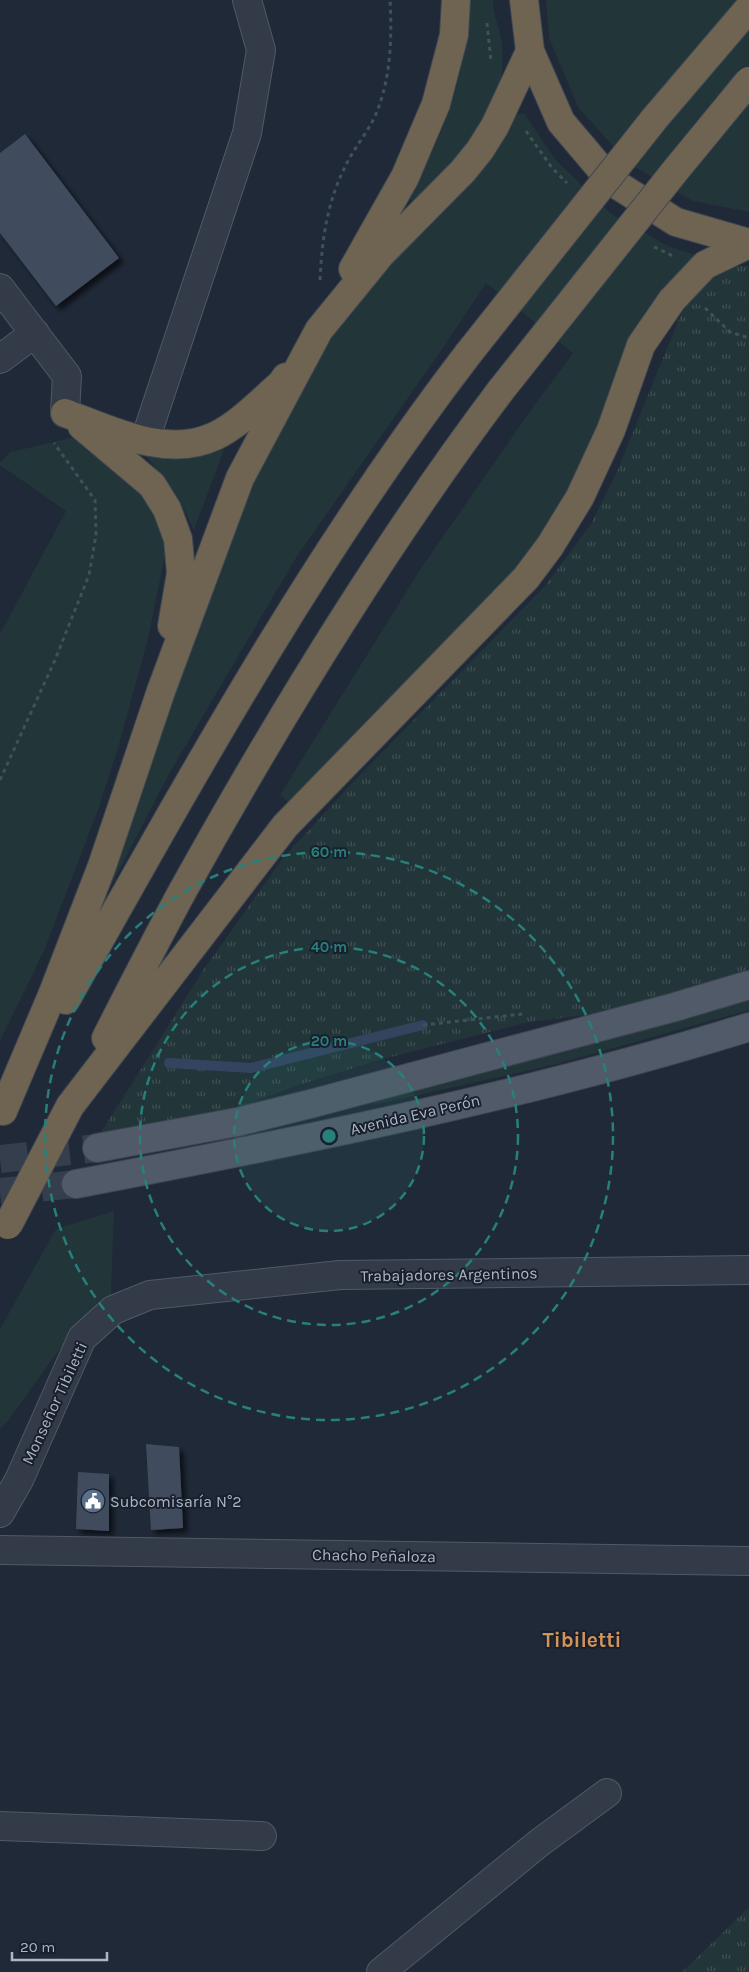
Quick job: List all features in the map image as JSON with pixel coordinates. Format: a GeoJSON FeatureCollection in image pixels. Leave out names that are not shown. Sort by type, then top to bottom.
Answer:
{"type":"FeatureCollection","features":[{"type":"Feature","properties":{"kind":"highway"},"geometry":{"type":"LineString","coordinates":[[2,1114],[54,993],[102,866],[161,691],[240,478],[319,330],[405,177],[436,104],[454,35],[456,0]]}},
{"type":"Feature","properties":{"kind":"highway"},"geometry":{"type":"LineString","coordinates":[[524,0],[530,51],[561,122],[611,181],[676,222],[749,244]]}},
{"type":"Feature","properties":{"kind":"highway"},"geometry":{"type":"LineString","coordinates":[[2,1114],[234,704],[313,575],[419,417],[655,118],[749,8]]}},
{"type":"Feature","properties":{"kind":"highway"},"geometry":{"type":"LineString","coordinates":[[65,413],[129,437],[188,444],[215,436],[234,424],[281,384],[319,330],[381,254],[464,171],[495,126],[530,51]]}},
{"type":"Feature","properties":{"kind":"highway"},"geometry":{"type":"LineString","coordinates":[[4,1232],[182,893],[270,739],[372,574],[460,445],[501,390],[662,187],[749,81]]}},
{"type":"Feature","properties":{"kind":"highway"},"geometry":{"type":"LineString","coordinates":[[70,1106],[285,826],[526,578],[550,546],[580,497],[611,430],[641,345],[672,300],[706,265],[749,244]]}},
{"type":"Feature","properties":{"kind":"highway"},"geometry":{"type":"LineString","coordinates":[[65,413],[152,485],[166,509],[178,539],[181,574],[161,691]]}},
{"type":"Feature","properties":{"kind":"main road"},"geometry":{"type":"LineString","coordinates":[[97,1148],[237,1122],[310,1104],[675,1007],[749,985]]}},
{"type":"Feature","properties":{"kind":"main road","name":"Avenida Eva Perón"},"geometry":{"type":"LineString","coordinates":[[76,1184],[318,1136],[553,1082],[693,1045],[749,1028]]}},
{"type":"Feature","properties":{"kind":"street"},"geometry":{"type":"LineString","coordinates":[[146,440],[246,133],[261,50],[247,0]]}},
{"type":"Feature","properties":{"kind":"street"},"geometry":{"type":"LineString","coordinates":[[0,288],[67,376],[65,413]]}},
{"type":"Feature","properties":{"kind":"street"},"geometry":{"type":"LineString","coordinates":[[0,359],[34,333]]}},
{"type":"Feature","properties":{"kind":"street","name":"Trabajadores Argentinos"},"geometry":{"type":"LineString","coordinates":[[150,1295],[340,1275],[749,1270]]}},
{"type":"Feature","properties":{"kind":"street","name":"Monseñor Tibiletti"},"geometry":{"type":"LineString","coordinates":[[0,1513],[10,1477],[82,1338],[113,1310],[150,1295]]}},
{"type":"Feature","properties":{"kind":"street","name":"Chacho Peñaloza"},"geometry":{"type":"LineString","coordinates":[[0,1550],[749,1561]]}},
{"type":"Feature","properties":{"kind":"street"},"geometry":{"type":"LineString","coordinates":[[381,1972],[539,1843],[607,1793]]}},
{"type":"Feature","properties":{"kind":"street"},"geometry":{"type":"LineString","coordinates":[[0,1826],[262,1836]]}},
{"type":"Feature","properties":{"kind":"path"},"geometry":{"type":"LineString","coordinates":[[320,282],[327,212],[345,167],[379,107],[387,74],[391,21],[390,0]]}},
{"type":"Feature","properties":{"kind":"path"},"geometry":{"type":"LineString","coordinates":[[486,16],[492,67]]}},
{"type":"Feature","properties":{"kind":"path"},"geometry":{"type":"LineString","coordinates":[[704,307],[730,332],[749,338]]}},
{"type":"Feature","properties":{"kind":"path"},"geometry":{"type":"LineString","coordinates":[[0,780],[55,660],[89,575],[96,536],[95,500],[49,436]]}},
{"type":"Feature","properties":{"kind":"green space"},"geometry":{"type":"Polygon","coordinates":[[[469,0],[493,0],[502,45],[502,70],[498,92],[478,134],[449,170],[416,204],[406,196],[427,163],[451,104],[466,42],[469,0]]]}},
{"type":"Feature","properties":{"kind":"green space"},"geometry":{"type":"Polygon","coordinates":[[[546,0],[749,0],[749,212],[693,201],[628,163],[578,107],[549,38],[546,0]]]}},
{"type":"Feature","properties":{"kind":"green space"},"geometry":{"type":"Polygon","coordinates":[[[524,113],[555,159],[610,213],[668,246],[695,255],[676,274],[653,307],[584,461],[561,506],[535,548],[507,581],[368,719],[288,802],[280,795],[419,571],[573,353],[486,283],[438,355],[297,556],[169,774],[102,903],[164,727],[205,601],[245,499],[298,391],[335,333],[387,265],[492,157],[505,136],[512,115],[524,113]]]}},
{"type":"Feature","properties":{"kind":"green space"},"geometry":{"type":"Polygon","coordinates":[[[732,266],[749,266],[749,973],[610,1012],[529,1022],[379,1060],[296,1086],[236,1108],[100,1134],[204,969],[283,858],[357,778],[545,586],[591,524],[616,474],[679,319],[692,293],[711,276],[732,266]]]}},
{"type":"Feature","properties":{"kind":"green space"},"geometry":{"type":"Polygon","coordinates":[[[79,436],[141,487],[152,504],[164,534],[166,550],[148,639],[118,748],[98,810],[44,951],[0,1041],[0,634],[66,511],[0,465],[0,462],[11,452],[79,436]]]}},
{"type":"Feature","properties":{"kind":"green space"},"geometry":{"type":"Polygon","coordinates":[[[225,447],[194,530],[177,495],[142,451],[200,455],[225,447]]]}},
{"type":"Feature","properties":{"kind":"green space"},"geometry":{"type":"Polygon","coordinates":[[[749,999],[749,1010],[553,1065],[374,1105],[372,1100],[550,1055],[749,999]]]}},
{"type":"Feature","properties":{"kind":"green space"},"geometry":{"type":"Polygon","coordinates":[[[114,1211],[111,1294],[70,1335],[0,1429],[0,1329],[56,1229],[114,1211]]]}},
{"type":"Feature","properties":{"kind":"green space"},"geometry":{"type":"Polygon","coordinates":[[[749,1907],[749,1972],[682,1972],[749,1907]]]}},
{"type":"Feature","properties":{"kind":"building"},"geometry":{"type":"Polygon","coordinates":[[[25,134],[119,258],[56,306],[0,233],[0,153],[25,134]]]}},
{"type":"Feature","properties":{"kind":"building"},"geometry":{"type":"Polygon","coordinates":[[[146,1444],[179,1447],[183,1528],[151,1530],[146,1444]]]}},
{"type":"Feature","properties":{"kind":"building","name":"Subcomisaría N°2"},"geometry":{"type":"Polygon","coordinates":[[[78,1472],[109,1474],[109,1531],[76,1529],[78,1472]]]}},
{"type":"Feature","properties":{"kind":"waterway"},"geometry":{"type":"LineString","coordinates":[[169,1063],[251,1068],[423,1025]]}},
{"type":"Feature","properties":{"kind":"tunnel"},"geometry":{"type":"LineString","coordinates":[[0,1159],[97,1148]]}},
{"type":"Feature","properties":{"kind":"tunnel"},"geometry":{"type":"LineString","coordinates":[[0,1192],[76,1184]]}},
{"type":"Feature","properties":{"kind":"place","name":"Subcomisaría N°2"},"geometry":{"type":"Point","coordinates":[93,1501]}},
{"type":"Feature","properties":{"kind":"district","name":"Tibiletti"},"geometry":{"type":"Point","coordinates":[582,1640]}}]}
